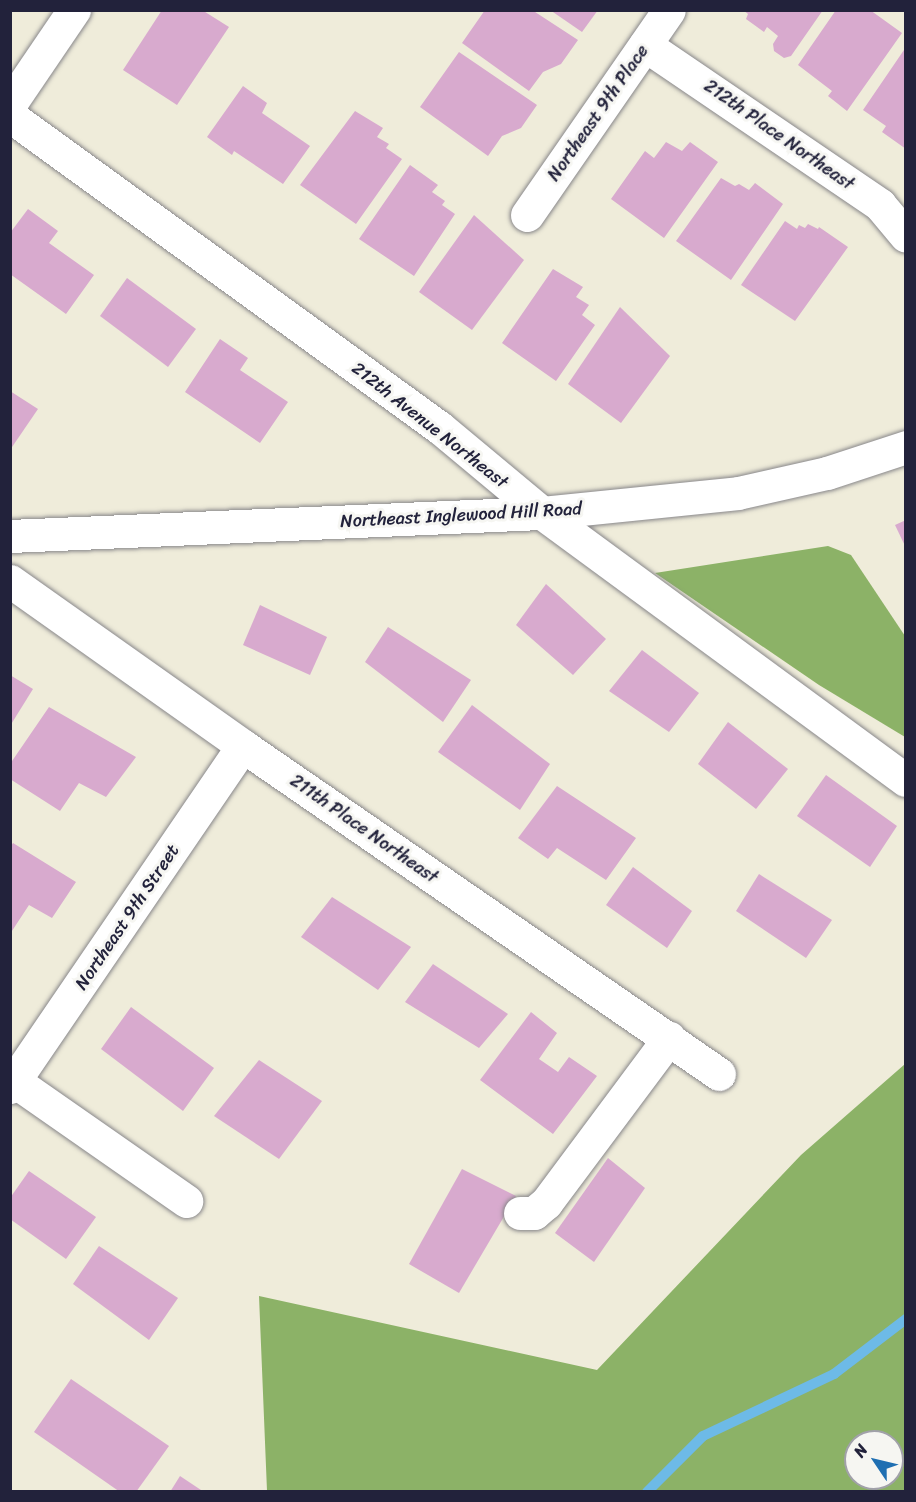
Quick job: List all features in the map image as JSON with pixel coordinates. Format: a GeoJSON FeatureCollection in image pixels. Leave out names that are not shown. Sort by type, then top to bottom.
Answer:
{"type":"FeatureCollection","features":[{"type":"Feature","properties":{"kind":"street"},"geometry":{"type":"LineString","coordinates":[[10,104],[74,10]]}},
{"type":"Feature","properties":{"kind":"street","name":"Northeast 9th Place"},"geometry":{"type":"LineString","coordinates":[[527,215],[669,10]]}},
{"type":"Feature","properties":{"kind":"street","name":"212th Place Northeast"},"geometry":{"type":"LineString","coordinates":[[645,45],[880,205],[906,236]]}},
{"type":"Feature","properties":{"kind":"street","name":"212th Avenue Northeast"},"geometry":{"type":"LineString","coordinates":[[10,116],[441,428],[542,513],[906,780]]}},
{"type":"Feature","properties":{"kind":"street","name":"Northeast Inglewood Hill Road"},"geometry":{"type":"LineString","coordinates":[[10,536],[542,513],[738,494],[827,473],[906,447]]}},
{"type":"Feature","properties":{"kind":"street","name":"211th Place Northeast"},"geometry":{"type":"LineString","coordinates":[[10,581],[243,746],[719,1074]]}},
{"type":"Feature","properties":{"kind":"street","name":"Northeast 9th Street"},"geometry":{"type":"LineString","coordinates":[[12,1082],[243,746]]}},
{"type":"Feature","properties":{"kind":"street"},"geometry":{"type":"LineString","coordinates":[[520,1213],[534,1213],[546,1203],[669,1038]]}},
{"type":"Feature","properties":{"kind":"street"},"geometry":{"type":"LineString","coordinates":[[12,1082],[186,1201]]}},
{"type":"Feature","properties":{"kind":"green space"},"geometry":{"type":"Polygon","coordinates":[[[828,546],[851,555],[905,636],[905,737],[819,685],[655,573],[828,546]]]}},
{"type":"Feature","properties":{"kind":"green space"},"geometry":{"type":"Polygon","coordinates":[[[905,1064],[905,1491],[267,1491],[259,1296],[597,1370],[801,1155],[905,1064]]]}},
{"type":"Feature","properties":{"kind":"building"},"geometry":{"type":"Polygon","coordinates":[[[162,10],[202,10],[229,27],[177,105],[123,70],[162,10]]]}},
{"type":"Feature","properties":{"kind":"building"},"geometry":{"type":"Polygon","coordinates":[[[485,10],[532,10],[578,40],[561,64],[543,72],[529,91],[462,43],[485,10]]]}},
{"type":"Feature","properties":{"kind":"building"},"geometry":{"type":"Polygon","coordinates":[[[550,10],[598,10],[582,32],[550,10]]]}},
{"type":"Feature","properties":{"kind":"building"},"geometry":{"type":"Polygon","coordinates":[[[743,10],[823,10],[791,56],[784,58],[774,51],[773,44],[778,36],[767,27],[764,32],[746,19],[748,14],[743,10]]]}},
{"type":"Feature","properties":{"kind":"building"},"geometry":{"type":"Polygon","coordinates":[[[836,10],[870,10],[902,33],[847,111],[828,96],[832,91],[798,65],[836,10]]]}},
{"type":"Feature","properties":{"kind":"building"},"geometry":{"type":"Polygon","coordinates":[[[906,47],[906,149],[882,132],[886,126],[863,110],[906,47]]]}},
{"type":"Feature","properties":{"kind":"building"},"geometry":{"type":"Polygon","coordinates":[[[459,52],[537,105],[521,128],[502,136],[488,156],[420,107],[459,52]]]}},
{"type":"Feature","properties":{"kind":"building"},"geometry":{"type":"Polygon","coordinates":[[[243,86],[267,103],[262,113],[310,146],[283,184],[234,151],[232,155],[207,137],[243,86]]]}},
{"type":"Feature","properties":{"kind":"building"},"geometry":{"type":"Polygon","coordinates":[[[355,111],[383,128],[377,137],[389,144],[386,148],[402,159],[356,224],[300,185],[355,111]]]}},
{"type":"Feature","properties":{"kind":"building"},"geometry":{"type":"Polygon","coordinates":[[[666,142],[682,151],[690,142],[718,162],[664,238],[611,199],[645,151],[654,158],[666,142]]]}},
{"type":"Feature","properties":{"kind":"building"},"geometry":{"type":"Polygon","coordinates":[[[410,165],[438,185],[432,192],[445,201],[442,205],[455,214],[414,276],[359,239],[410,165]]]}},
{"type":"Feature","properties":{"kind":"building"},"geometry":{"type":"Polygon","coordinates":[[[721,178],[735,186],[739,184],[749,190],[755,183],[783,204],[731,280],[676,241],[721,178]]]}},
{"type":"Feature","properties":{"kind":"building"},"geometry":{"type":"Polygon","coordinates":[[[28,209],[58,231],[49,243],[94,275],[66,314],[10,274],[10,233],[28,209]]]}},
{"type":"Feature","properties":{"kind":"building"},"geometry":{"type":"Polygon","coordinates":[[[474,215],[524,260],[472,330],[419,292],[474,215]]]}},
{"type":"Feature","properties":{"kind":"building"},"geometry":{"type":"Polygon","coordinates":[[[785,221],[797,229],[799,225],[805,228],[808,224],[818,229],[819,227],[848,247],[795,321],[741,285],[785,221]]]}},
{"type":"Feature","properties":{"kind":"building"},"geometry":{"type":"Polygon","coordinates":[[[553,269],[583,287],[576,297],[589,305],[582,315],[595,325],[556,381],[502,343],[553,269]]]}},
{"type":"Feature","properties":{"kind":"building"},"geometry":{"type":"Polygon","coordinates":[[[127,278],[196,329],[168,367],[100,316],[127,278]]]}},
{"type":"Feature","properties":{"kind":"building"},"geometry":{"type":"Polygon","coordinates":[[[620,307],[670,356],[621,423],[568,384],[620,307]]]}},
{"type":"Feature","properties":{"kind":"building"},"geometry":{"type":"Polygon","coordinates":[[[220,339],[248,358],[240,370],[288,402],[260,443],[185,392],[220,339]]]}},
{"type":"Feature","properties":{"kind":"building"},"geometry":{"type":"Polygon","coordinates":[[[10,391],[38,409],[10,450],[10,391]]]}},
{"type":"Feature","properties":{"kind":"building"},"geometry":{"type":"Polygon","coordinates":[[[906,520],[906,548],[895,525],[906,520]]]}},
{"type":"Feature","properties":{"kind":"building"},"geometry":{"type":"Polygon","coordinates":[[[546,584],[606,639],[573,675],[516,625],[546,584]]]}},
{"type":"Feature","properties":{"kind":"building"},"geometry":{"type":"Polygon","coordinates":[[[260,605],[327,637],[310,675],[243,645],[260,605]]]}},
{"type":"Feature","properties":{"kind":"building"},"geometry":{"type":"Polygon","coordinates":[[[388,627],[471,680],[443,722],[365,662],[388,627]]]}},
{"type":"Feature","properties":{"kind":"building"},"geometry":{"type":"Polygon","coordinates":[[[642,650],[699,693],[669,732],[609,691],[642,650]]]}},
{"type":"Feature","properties":{"kind":"building"},"geometry":{"type":"Polygon","coordinates":[[[10,675],[33,689],[10,726],[10,675]]]}},
{"type":"Feature","properties":{"kind":"building"},"geometry":{"type":"Polygon","coordinates":[[[472,705],[550,764],[520,810],[438,752],[472,705]]]}},
{"type":"Feature","properties":{"kind":"building"},"geometry":{"type":"Polygon","coordinates":[[[49,707],[136,757],[106,797],[79,783],[60,811],[10,779],[10,764],[49,707]]]}},
{"type":"Feature","properties":{"kind":"building"},"geometry":{"type":"Polygon","coordinates":[[[728,722],[788,769],[756,809],[698,764],[728,722]]]}},
{"type":"Feature","properties":{"kind":"building"},"geometry":{"type":"Polygon","coordinates":[[[826,775],[897,826],[870,867],[797,816],[826,775]]]}},
{"type":"Feature","properties":{"kind":"building"},"geometry":{"type":"Polygon","coordinates":[[[557,786],[636,838],[606,880],[557,848],[548,859],[518,838],[557,786]]]}},
{"type":"Feature","properties":{"kind":"building"},"geometry":{"type":"Polygon","coordinates":[[[13,843],[76,882],[52,918],[29,905],[10,934],[10,847],[13,843]]]}},
{"type":"Feature","properties":{"kind":"building"},"geometry":{"type":"Polygon","coordinates":[[[633,867],[692,911],[667,948],[606,905],[633,867]]]}},
{"type":"Feature","properties":{"kind":"building"},"geometry":{"type":"Polygon","coordinates":[[[759,874],[832,920],[806,958],[736,911],[759,874]]]}},
{"type":"Feature","properties":{"kind":"building"},"geometry":{"type":"Polygon","coordinates":[[[332,897],[411,947],[378,990],[301,937],[332,897]]]}},
{"type":"Feature","properties":{"kind":"building"},"geometry":{"type":"Polygon","coordinates":[[[433,964],[508,1014],[479,1048],[405,1002],[433,964]]]}},
{"type":"Feature","properties":{"kind":"building"},"geometry":{"type":"Polygon","coordinates":[[[131,1007],[214,1068],[183,1111],[101,1049],[131,1007]]]}},
{"type":"Feature","properties":{"kind":"building"},"geometry":{"type":"Polygon","coordinates":[[[531,1012],[557,1033],[539,1059],[558,1072],[569,1057],[597,1076],[553,1134],[480,1080],[531,1012]]]}},
{"type":"Feature","properties":{"kind":"building"},"geometry":{"type":"Polygon","coordinates":[[[259,1060],[322,1101],[279,1159],[214,1116],[259,1060]]]}},
{"type":"Feature","properties":{"kind":"building"},"geometry":{"type":"Polygon","coordinates":[[[608,1158],[645,1188],[594,1262],[555,1233],[608,1158]]]}},
{"type":"Feature","properties":{"kind":"building"},"geometry":{"type":"Polygon","coordinates":[[[462,1169],[516,1196],[459,1293],[409,1264],[462,1169]]]}},
{"type":"Feature","properties":{"kind":"building"},"geometry":{"type":"Polygon","coordinates":[[[29,1171],[96,1217],[66,1259],[10,1219],[10,1198],[29,1171]]]}},
{"type":"Feature","properties":{"kind":"building"},"geometry":{"type":"Polygon","coordinates":[[[99,1246],[178,1298],[149,1340],[73,1284],[99,1246]]]}},
{"type":"Feature","properties":{"kind":"building"},"geometry":{"type":"Polygon","coordinates":[[[71,1379],[169,1446],[136,1492],[120,1492],[34,1432],[71,1379]]]}},
{"type":"Feature","properties":{"kind":"building"},"geometry":{"type":"Polygon","coordinates":[[[180,1476],[204,1492],[170,1492],[180,1476]]]}},
{"type":"Feature","properties":{"kind":"waterway"},"geometry":{"type":"LineString","coordinates":[[647,1492],[703,1436],[834,1374],[906,1319]]}}]}
